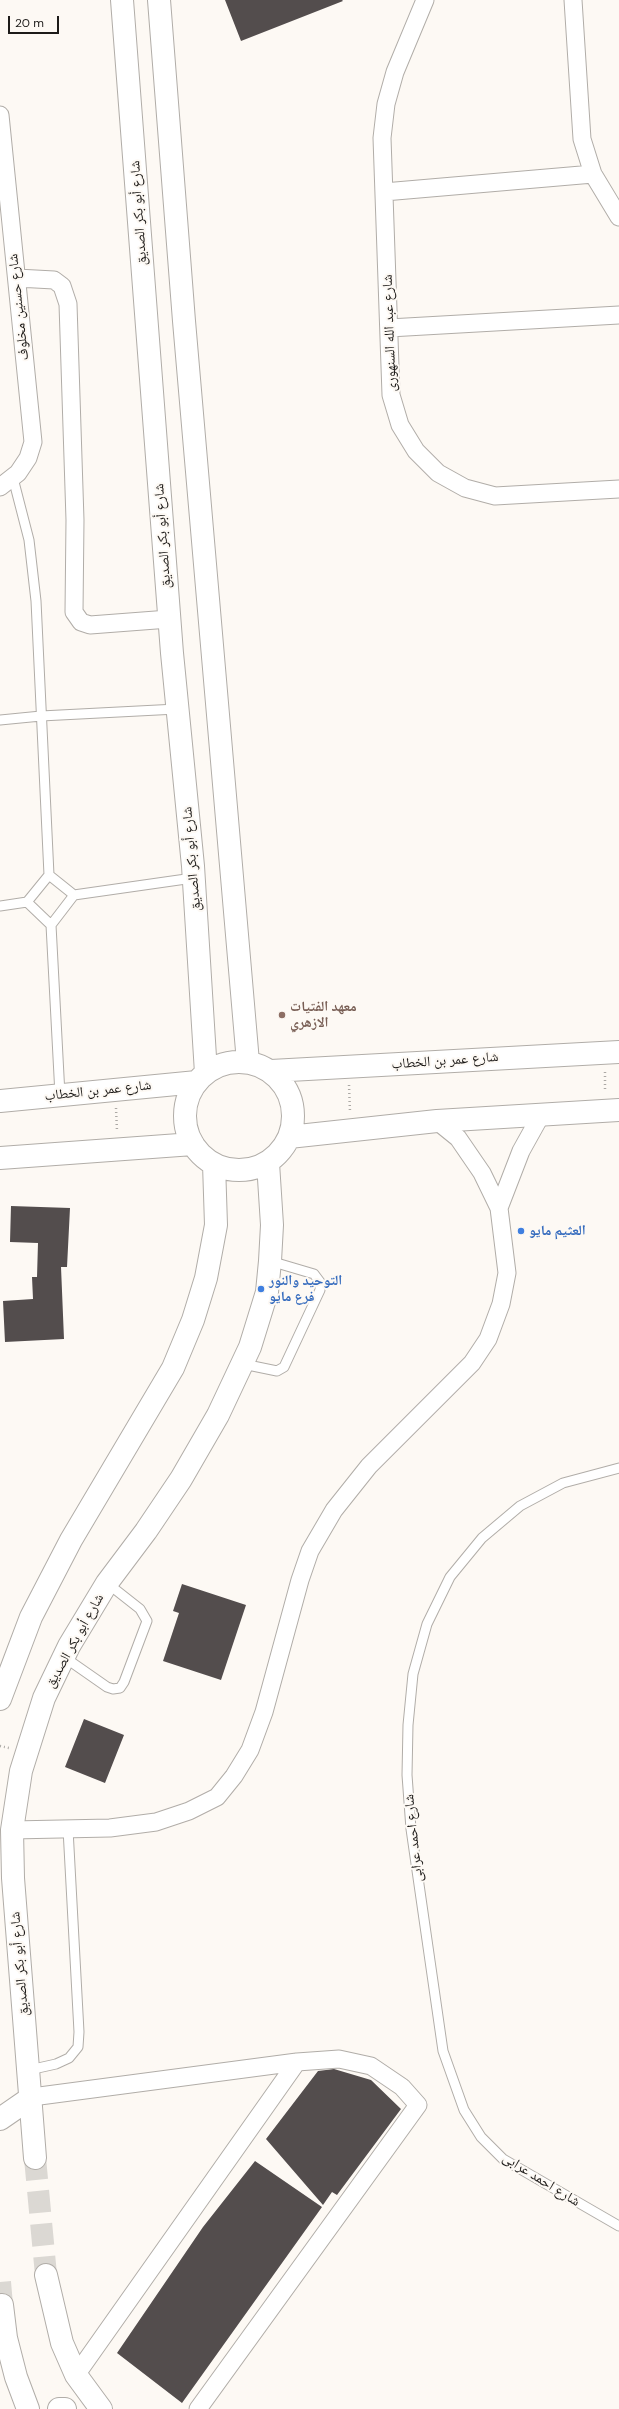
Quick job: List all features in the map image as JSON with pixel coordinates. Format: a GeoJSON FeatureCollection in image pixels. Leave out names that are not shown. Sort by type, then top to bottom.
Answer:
{"type":"FeatureCollection","features":[{"type":"Feature","properties":{"kind":"street","name":"شارع أبو بكر الصديق"},"geometry":{"type":"LineString","coordinates":[[122,0],[169,619],[194,878],[201,1077]]}},
{"type":"Feature","properties":{"kind":"street"},"geometry":{"type":"LineString","coordinates":[[159,0],[184,321],[248,1062]]}},
{"type":"Feature","properties":{"kind":"street","name":"شارع عبد الله السنهورى"},"geometry":{"type":"LineString","coordinates":[[425,0],[395,72],[386,104],[382,138],[391,395],[400,425],[416,451],[438,473],[465,488],[495,496],[619,489]]}},
{"type":"Feature","properties":{"kind":"street"},"geometry":{"type":"LineString","coordinates":[[572,0],[582,139],[593,174],[619,217]]}},
{"type":"Feature","properties":{"kind":"street","name":"شارع حسنين مخلوف"},"geometry":{"type":"LineString","coordinates":[[0,115],[33,442],[28,458],[6,482]]}},
{"type":"Feature","properties":{"kind":"street"},"geometry":{"type":"LineString","coordinates":[[384,192],[593,174]]}},
{"type":"Feature","properties":{"kind":"street"},"geometry":{"type":"LineString","coordinates":[[16,278],[54,280],[62,286],[68,304],[76,520],[74,612],[81,622],[90,625],[169,619]]}},
{"type":"Feature","properties":{"kind":"street"},"geometry":{"type":"LineString","coordinates":[[389,328],[619,315]]}},
{"type":"Feature","properties":{"kind":"street","name":"شارع عمر بن الخطاب"},"geometry":{"type":"LineString","coordinates":[[271,1072],[612,1052]]}},
{"type":"Feature","properties":{"kind":"street"},"geometry":{"type":"LineString","coordinates":[[234,1062],[248,1062],[271,1072],[287,1092],[292,1108],[292,1124],[289,1137],[282,1148],[268,1163],[247,1170],[230,1169],[214,1164],[193,1144],[188,1134],[185,1116],[188,1098],[201,1077],[219,1065],[234,1062]]}},
{"type":"Feature","properties":{"kind":"street","name":"شارع عمر بن الخطاب"},"geometry":{"type":"LineString","coordinates":[[0,1101],[115,1090],[201,1077]]}},
{"type":"Feature","properties":{"kind":"street"},"geometry":{"type":"LineString","coordinates":[[289,1137],[437,1121],[612,1110]]}},
{"type":"Feature","properties":{"kind":"street"},"geometry":{"type":"LineString","coordinates":[[499,1208],[521,1151],[542,1115]]}},
{"type":"Feature","properties":{"kind":"street"},"geometry":{"type":"LineString","coordinates":[[12,1830],[110,1828],[156,1822],[189,1811],[216,1797],[234,1776],[250,1750],[264,1712],[288,1619],[310,1551],[334,1510],[369,1466],[411,1423],[445,1393],[472,1364],[488,1339],[501,1304],[506,1273],[499,1208],[482,1173],[458,1138],[437,1121]]}},
{"type":"Feature","properties":{"kind":"street"},"geometry":{"type":"LineString","coordinates":[[0,1158],[193,1144]]}},
{"type":"Feature","properties":{"kind":"street","name":"شارع أبو بكر الصديق"},"geometry":{"type":"LineString","coordinates":[[35,2158],[32,2097],[18,1941],[12,1830],[19,1778],[44,1698],[64,1657],[107,1583],[146,1531],[181,1479],[218,1415],[242,1364],[267,1292],[272,1225],[268,1163]]}},
{"type":"Feature","properties":{"kind":"street"},"geometry":{"type":"LineString","coordinates":[[0,1699],[32,1617],[71,1540],[172,1368],[193,1320],[206,1278],[216,1225],[214,1164]]}},
{"type":"Feature","properties":{"kind":"street"},"geometry":{"type":"LineString","coordinates":[[0,2119],[32,2097],[297,2062],[339,2059],[371,2066],[402,2087],[418,2105],[198,2409]]}},
{"type":"Feature","properties":{"kind":"street"},"geometry":{"type":"LineString","coordinates":[[76,2375],[297,2062]]}},
{"type":"Feature","properties":{"kind":"street"},"geometry":{"type":"LineString","coordinates":[[46,2275],[62,2343],[76,2375],[101,2409]]}},
{"type":"Feature","properties":{"kind":"street"},"geometry":{"type":"LineString","coordinates":[[2,2305],[3,2338],[28,2409]]}},
{"type":"Feature","properties":{"kind":"street"},"geometry":{"type":"LineString","coordinates":[[59,2409],[65,2409]]}},
{"type":"Feature","properties":{"kind":"lane"},"geometry":{"type":"LineString","coordinates":[[0,906],[27,902],[49,875],[32,564],[29,540],[6,482]]}},
{"type":"Feature","properties":{"kind":"lane"},"geometry":{"type":"LineString","coordinates":[[0,720],[41,716],[178,709]]}},
{"type":"Feature","properties":{"kind":"lane"},"geometry":{"type":"LineString","coordinates":[[49,875],[74,895]]}},
{"type":"Feature","properties":{"kind":"lane"},"geometry":{"type":"LineString","coordinates":[[60,1095],[51,925],[74,895],[194,878]]}},
{"type":"Feature","properties":{"kind":"lane"},"geometry":{"type":"LineString","coordinates":[[27,902],[51,925]]}},
{"type":"Feature","properties":{"kind":"lane"},"geometry":{"type":"LineString","coordinates":[[242,1364],[278,1371],[284,1367],[289,1360],[320,1290],[320,1282],[314,1274],[270,1262]]}},
{"type":"Feature","properties":{"kind":"lane","name":"شارع احمد عرابى"},"geometry":{"type":"LineString","coordinates":[[619,1468],[563,1483],[520,1506],[482,1538],[450,1577],[427,1624],[413,1674],[408,1725],[407,1775],[411,1829],[443,2051],[464,2110],[481,2136],[503,2159],[619,2226]]}},
{"type":"Feature","properties":{"kind":"lane"},"geometry":{"type":"LineString","coordinates":[[64,1657],[107,1687],[113,1689],[120,1688],[124,1682],[147,1621],[140,1609],[107,1583]]}},
{"type":"Feature","properties":{"kind":"lane"},"geometry":{"type":"LineString","coordinates":[[29,2070],[56,2064],[69,2058],[78,2047],[79,2032],[68,1829]]}},
{"type":"Feature","properties":{"kind":"path"},"geometry":{"type":"LineString","coordinates":[[612,1052],[612,1110]]}},
{"type":"Feature","properties":{"kind":"path"},"geometry":{"type":"LineString","coordinates":[[349,1067],[350,1131]]}},
{"type":"Feature","properties":{"kind":"path"},"geometry":{"type":"LineString","coordinates":[[115,1090],[118,1150]]}},
{"type":"Feature","properties":{"kind":"building"},"geometry":{"type":"Polygon","coordinates":[[[225,0],[342,0],[343,1],[241,41],[225,0]]]}},
{"type":"Feature","properties":{"kind":"building"},"geometry":{"type":"Polygon","coordinates":[[[11,1206],[70,1208],[67,1267],[61,1267],[64,1339],[5,1342],[3,1301],[33,1299],[32,1277],[37,1277],[38,1243],[10,1242],[11,1206]]]}},
{"type":"Feature","properties":{"kind":"building"},"geometry":{"type":"Polygon","coordinates":[[[182,1584],[246,1605],[221,1680],[163,1661],[179,1613],[173,1611],[182,1584]]]}},
{"type":"Feature","properties":{"kind":"building"},"geometry":{"type":"Polygon","coordinates":[[[84,1719],[124,1735],[105,1783],[65,1767],[84,1719]]]}},
{"type":"Feature","properties":{"kind":"building"},"geometry":{"type":"Polygon","coordinates":[[[334,2069],[371,2080],[401,2109],[337,2195],[332,2192],[323,2205],[266,2139],[318,2071],[334,2069]]]}},
{"type":"Feature","properties":{"kind":"building"},"geometry":{"type":"Polygon","coordinates":[[[255,2161],[322,2207],[182,2403],[117,2353],[203,2227],[255,2161]]]}},
{"type":"Feature","properties":{"kind":"tunnel"},"geometry":{"type":"LineString","coordinates":[[35,2158],[46,2275]]}},
{"type":"Feature","properties":{"kind":"tunnel"},"geometry":{"type":"LineString","coordinates":[[0,2282],[2,2305]]}},
{"type":"Feature","properties":{"kind":"place","name":"معهد الفتيات الازهري"},"geometry":{"type":"Point","coordinates":[282,1015]}},
{"type":"Feature","properties":{"kind":"place","name":"العثيم مايو"},"geometry":{"type":"Point","coordinates":[521,1231]}},
{"type":"Feature","properties":{"kind":"place","name":"التوحيد والنور فرع مايو"},"geometry":{"type":"Point","coordinates":[261,1289]}}]}
